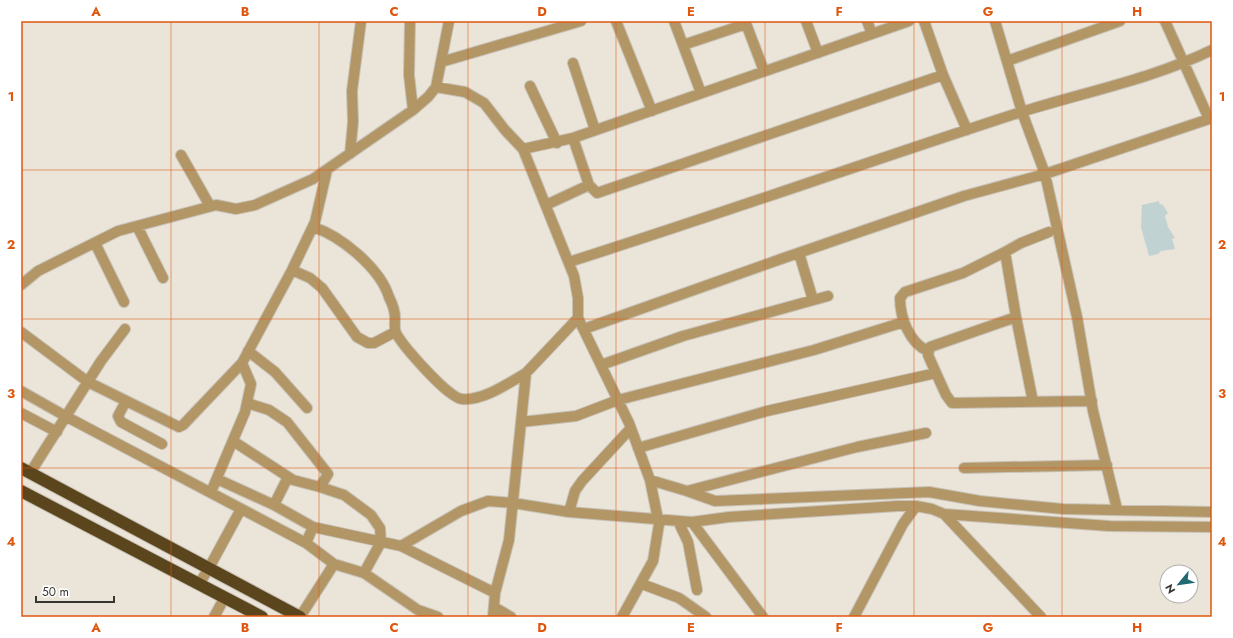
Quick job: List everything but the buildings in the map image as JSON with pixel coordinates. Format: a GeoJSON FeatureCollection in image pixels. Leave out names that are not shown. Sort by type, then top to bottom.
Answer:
{"type":"FeatureCollection","features":[{"type":"Feature","properties":{"kind":"highway"},"geometry":{"type":"LineString","coordinates":[[26,470],[300,617]]}},
{"type":"Feature","properties":{"kind":"highway"},"geometry":{"type":"LineString","coordinates":[[21,491],[262,617]]}},
{"type":"Feature","properties":{"kind":"street"},"geometry":{"type":"LineString","coordinates":[[350,154],[353,122],[352,91],[361,21]]}},
{"type":"Feature","properties":{"kind":"street"},"geometry":{"type":"LineString","coordinates":[[410,21],[409,75],[413,110]]}},
{"type":"Feature","properties":{"kind":"street"},"geometry":{"type":"LineString","coordinates":[[21,285],[38,271],[118,231],[210,206],[216,205],[236,209],[255,206],[313,179],[413,110],[436,87],[449,21]]}},
{"type":"Feature","properties":{"kind":"street"},"geometry":{"type":"LineString","coordinates":[[441,62],[581,21]]}},
{"type":"Feature","properties":{"kind":"street"},"geometry":{"type":"LineString","coordinates":[[616,21],[652,111]]}},
{"type":"Feature","properties":{"kind":"street"},"geometry":{"type":"LineString","coordinates":[[674,21],[701,93]]}},
{"type":"Feature","properties":{"kind":"street"},"geometry":{"type":"LineString","coordinates":[[806,21],[818,53]]}},
{"type":"Feature","properties":{"kind":"street"},"geometry":{"type":"LineString","coordinates":[[867,21],[872,34]]}},
{"type":"Feature","properties":{"kind":"street"},"geometry":{"type":"LineString","coordinates":[[523,150],[573,138],[909,21]]}},
{"type":"Feature","properties":{"kind":"street"},"geometry":{"type":"LineString","coordinates":[[924,21],[943,75],[968,130]]}},
{"type":"Feature","properties":{"kind":"street"},"geometry":{"type":"LineString","coordinates":[[994,21],[1022,112],[1045,174],[1077,317],[1092,401],[1117,509]]}},
{"type":"Feature","properties":{"kind":"street"},"geometry":{"type":"LineString","coordinates":[[1007,61],[1120,21]]}},
{"type":"Feature","properties":{"kind":"street"},"geometry":{"type":"LineString","coordinates":[[584,329],[964,196],[1045,174],[1209,119],[1165,21]]}},
{"type":"Feature","properties":{"kind":"street"},"geometry":{"type":"LineString","coordinates":[[683,45],[746,23],[764,71]]}},
{"type":"Feature","properties":{"kind":"street"},"geometry":{"type":"LineString","coordinates":[[569,262],[685,225],[740,204],[1022,112],[1184,64],[1212,50]]}},
{"type":"Feature","properties":{"kind":"street"},"geometry":{"type":"LineString","coordinates":[[573,63],[595,130]]}},
{"type":"Feature","properties":{"kind":"street"},"geometry":{"type":"LineString","coordinates":[[573,138],[590,185],[597,193],[943,75]]}},
{"type":"Feature","properties":{"kind":"street"},"geometry":{"type":"LineString","coordinates":[[530,86],[557,143]]}},
{"type":"Feature","properties":{"kind":"street"},"geometry":{"type":"LineString","coordinates":[[436,87],[465,92],[484,103],[523,150],[574,276],[577,290],[578,318],[631,428],[650,480],[659,524],[653,561],[642,584],[622,617]]}},
{"type":"Feature","properties":{"kind":"street"},"geometry":{"type":"LineString","coordinates":[[181,155],[210,206]]}},
{"type":"Feature","properties":{"kind":"street"},"geometry":{"type":"LineString","coordinates":[[21,332],[88,382],[179,427],[183,425],[242,363],[292,270],[313,227],[327,170]]}},
{"type":"Feature","properties":{"kind":"street"},"geometry":{"type":"LineString","coordinates":[[546,205],[590,185]]}},
{"type":"Feature","properties":{"kind":"street"},"geometry":{"type":"LineString","coordinates":[[137,226],[163,278]]}},
{"type":"Feature","properties":{"kind":"street"},"geometry":{"type":"LineString","coordinates":[[313,227],[328,232],[367,263],[389,295],[395,317],[395,332],[423,367],[448,392],[462,399],[485,395],[526,373],[578,318]]}},
{"type":"Feature","properties":{"kind":"street"},"geometry":{"type":"LineString","coordinates":[[1049,232],[1021,242],[1005,252],[963,273],[905,292],[900,298],[904,322],[915,341],[922,348],[928,351],[946,395],[952,403],[1092,401]]}},
{"type":"Feature","properties":{"kind":"street"},"geometry":{"type":"LineString","coordinates":[[95,243],[124,302]]}},
{"type":"Feature","properties":{"kind":"street"},"geometry":{"type":"LineString","coordinates":[[1005,252],[1033,402]]}},
{"type":"Feature","properties":{"kind":"street"},"geometry":{"type":"LineString","coordinates":[[799,253],[813,300]]}},
{"type":"Feature","properties":{"kind":"street"},"geometry":{"type":"LineString","coordinates":[[292,270],[310,278],[322,288],[357,337],[368,343],[374,343],[395,332]]}},
{"type":"Feature","properties":{"kind":"street"},"geometry":{"type":"LineString","coordinates":[[601,365],[683,336],[828,296]]}},
{"type":"Feature","properties":{"kind":"street"},"geometry":{"type":"LineString","coordinates":[[928,351],[933,346],[1016,317]]}},
{"type":"Feature","properties":{"kind":"street"},"geometry":{"type":"LineString","coordinates":[[521,422],[570,417],[618,400],[814,350],[904,322]]}},
{"type":"Feature","properties":{"kind":"street"},"geometry":{"type":"LineString","coordinates":[[26,470],[57,432],[101,361],[125,329]]}},
{"type":"Feature","properties":{"kind":"street"},"geometry":{"type":"LineString","coordinates":[[248,351],[275,372],[307,408]]}},
{"type":"Feature","properties":{"kind":"street"},"geometry":{"type":"LineString","coordinates":[[211,492],[233,441],[247,403],[251,384],[242,363]]}},
{"type":"Feature","properties":{"kind":"street"},"geometry":{"type":"LineString","coordinates":[[511,617],[494,612],[495,593],[509,540],[514,503],[526,373]]}},
{"type":"Feature","properties":{"kind":"street"},"geometry":{"type":"LineString","coordinates":[[638,448],[767,411],[936,373]]}},
{"type":"Feature","properties":{"kind":"street"},"geometry":{"type":"LineString","coordinates":[[21,391],[67,417],[306,543],[334,564],[364,573],[418,610],[438,617]]}},
{"type":"Feature","properties":{"kind":"street"},"geometry":{"type":"LineString","coordinates":[[126,401],[118,416],[121,422],[162,444]]}},
{"type":"Feature","properties":{"kind":"street"},"geometry":{"type":"LineString","coordinates":[[247,403],[269,410],[287,422],[328,474],[320,487]]}},
{"type":"Feature","properties":{"kind":"street"},"geometry":{"type":"LineString","coordinates":[[21,413],[57,432]]}},
{"type":"Feature","properties":{"kind":"street"},"geometry":{"type":"LineString","coordinates":[[569,512],[575,491],[582,481],[631,428]]}},
{"type":"Feature","properties":{"kind":"street"},"geometry":{"type":"LineString","coordinates":[[687,490],[857,447],[926,433]]}},
{"type":"Feature","properties":{"kind":"street"},"geometry":{"type":"LineString","coordinates":[[233,441],[288,477],[301,483],[320,487],[344,495],[371,515],[380,528],[381,542],[364,573]]}},
{"type":"Feature","properties":{"kind":"street"},"geometry":{"type":"LineString","coordinates":[[964,468],[1107,465]]}},
{"type":"Feature","properties":{"kind":"street"},"geometry":{"type":"LineString","coordinates":[[274,505],[288,477]]}},
{"type":"Feature","properties":{"kind":"street"},"geometry":{"type":"LineString","coordinates":[[217,479],[274,505],[313,527],[401,546],[495,593]]}},
{"type":"Feature","properties":{"kind":"street"},"geometry":{"type":"LineString","coordinates":[[650,480],[687,490],[715,501],[929,492],[980,501],[1063,509],[1212,512]]}},
{"type":"Feature","properties":{"kind":"street"},"geometry":{"type":"LineString","coordinates":[[401,546],[461,511],[488,501],[514,503],[569,512],[692,522],[729,517],[916,506],[932,508],[944,514],[1041,617]]}},
{"type":"Feature","properties":{"kind":"street"},"geometry":{"type":"LineString","coordinates":[[854,617],[903,524],[916,506]]}},
{"type":"Feature","properties":{"kind":"street"},"geometry":{"type":"LineString","coordinates":[[199,584],[241,509]]}},
{"type":"Feature","properties":{"kind":"street"},"geometry":{"type":"LineString","coordinates":[[944,514],[1109,526],[1212,527]]}},
{"type":"Feature","properties":{"kind":"street"},"geometry":{"type":"LineString","coordinates":[[678,521],[689,546],[698,590]]}},
{"type":"Feature","properties":{"kind":"street"},"geometry":{"type":"LineString","coordinates":[[692,522],[763,617]]}},
{"type":"Feature","properties":{"kind":"street"},"geometry":{"type":"LineString","coordinates":[[306,543],[313,527]]}},
{"type":"Feature","properties":{"kind":"street"},"geometry":{"type":"LineString","coordinates":[[300,617],[334,564]]}},
{"type":"Feature","properties":{"kind":"street"},"geometry":{"type":"LineString","coordinates":[[642,584],[679,598],[706,617]]}},
{"type":"Feature","properties":{"kind":"street"},"geometry":{"type":"LineString","coordinates":[[214,617],[224,597]]}}]}
